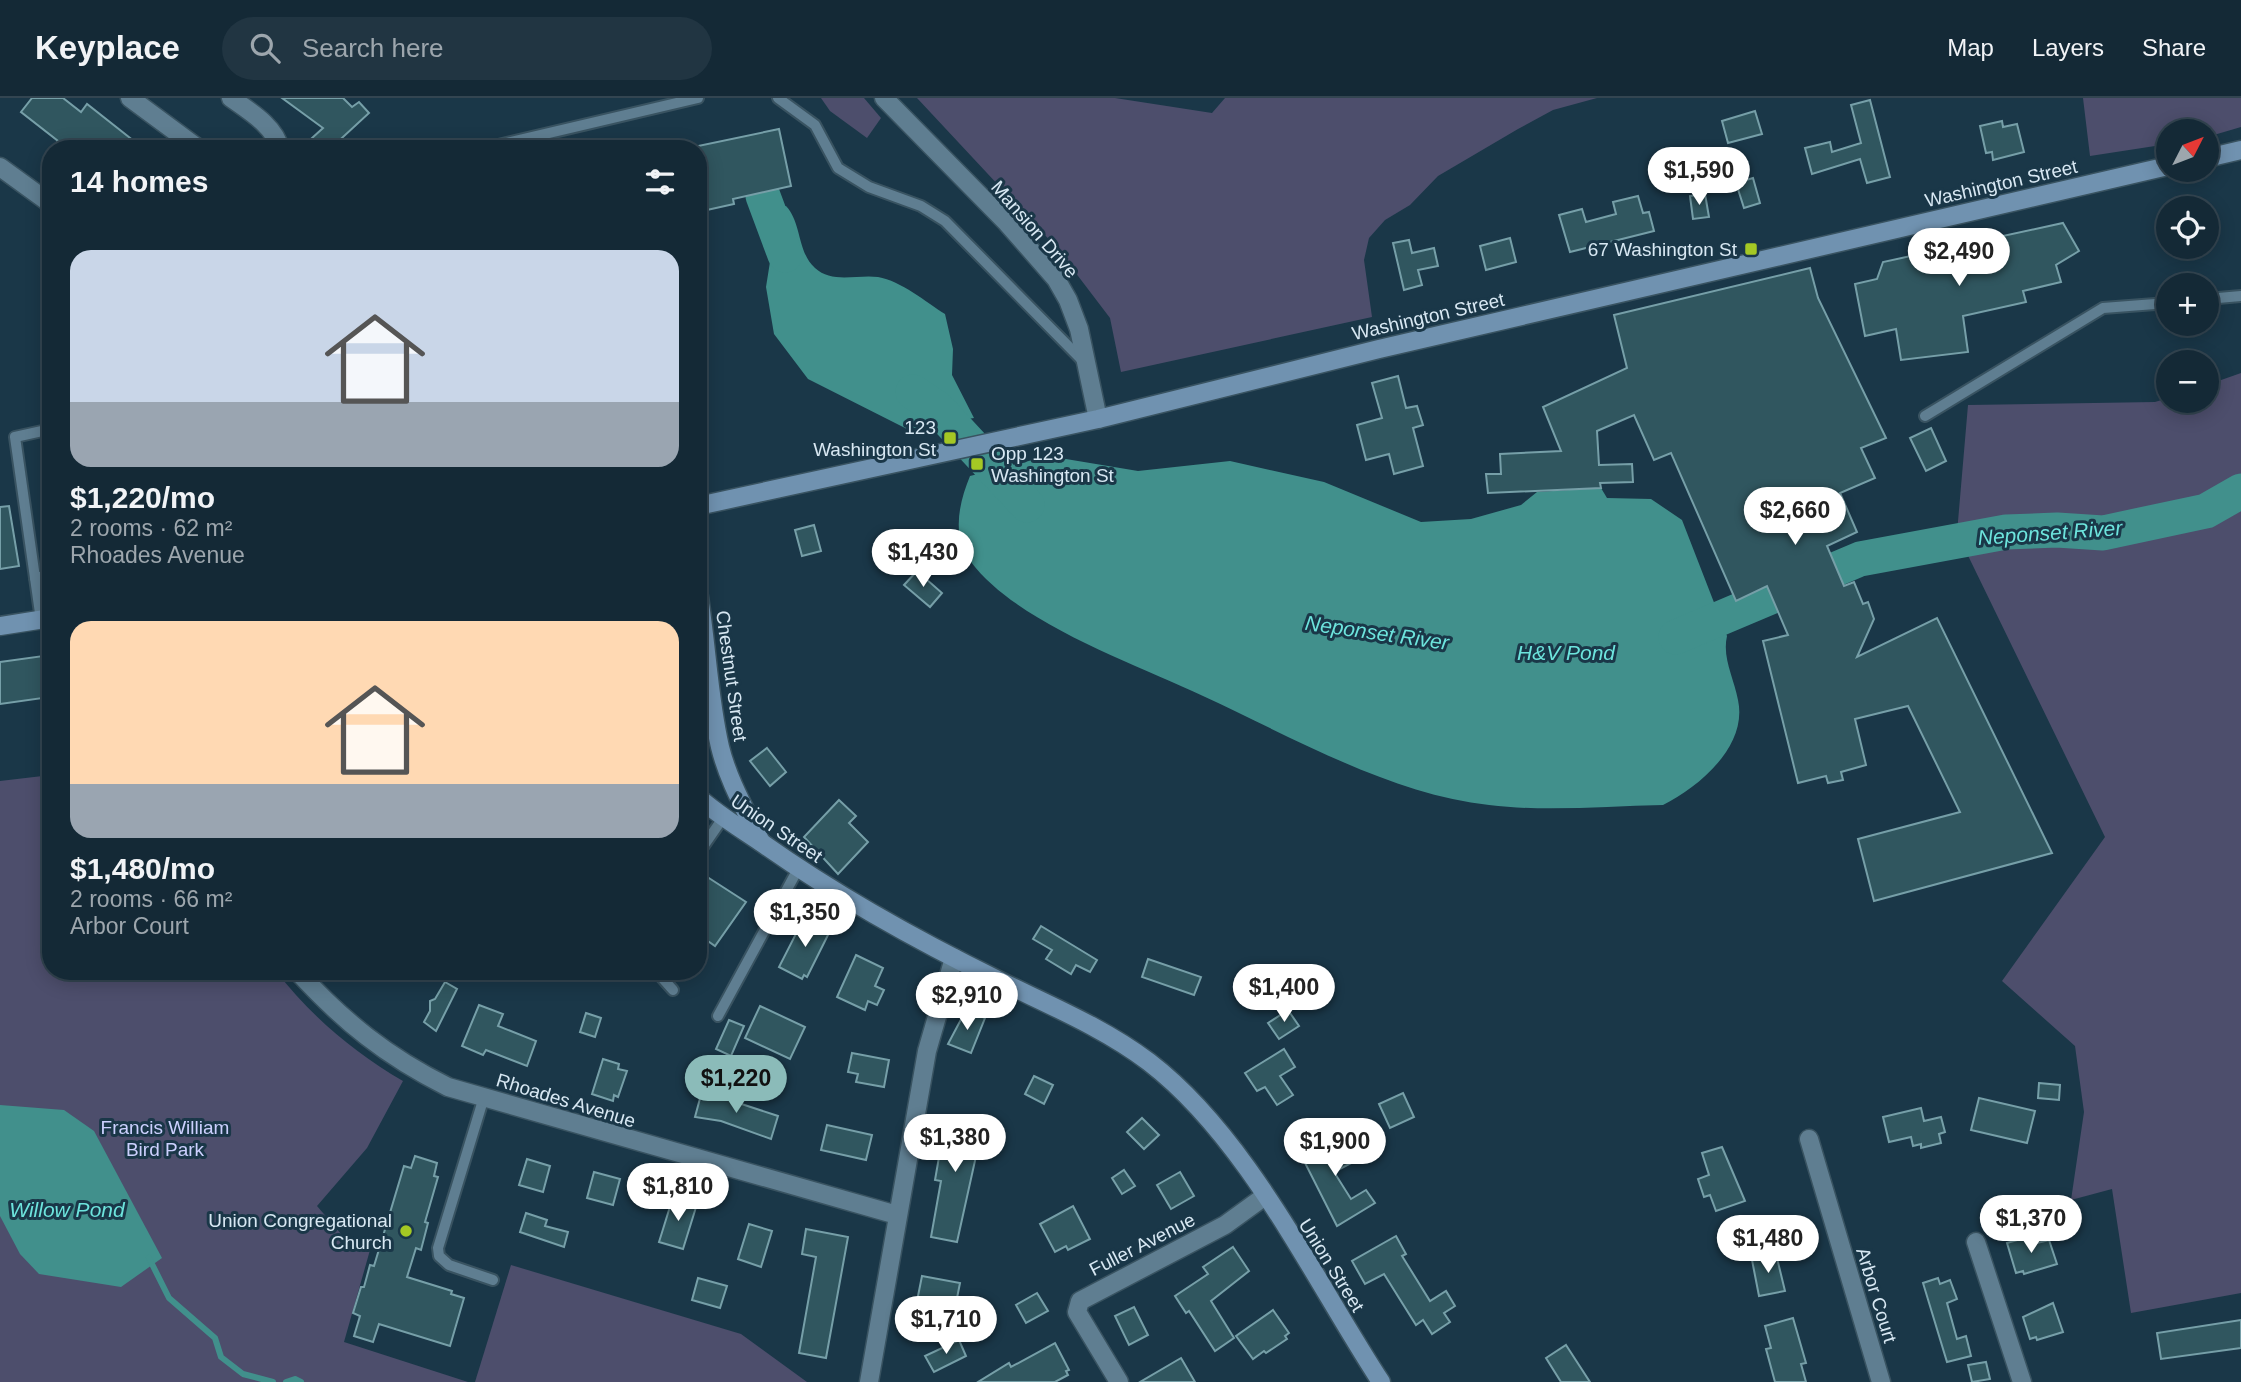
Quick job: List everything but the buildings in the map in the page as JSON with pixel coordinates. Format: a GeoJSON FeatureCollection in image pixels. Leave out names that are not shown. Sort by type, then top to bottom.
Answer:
{"type":"FeatureCollection","features":[{"type":"Feature","properties":{"kind":"main road"},"geometry":{"type":"LineString","coordinates":[[2219,155],[2241,150]]}},
{"type":"Feature","properties":{"kind":"main road","name":"Washington Street"},"geometry":{"type":"LineString","coordinates":[[707,504],[889,467],[1068,426],[1456,331],[2156,169]]}},
{"type":"Feature","properties":{"kind":"main road"},"geometry":{"type":"LineString","coordinates":[[0,626],[42,620]]}},
{"type":"Feature","properties":{"kind":"main road","name":"Chestnut Street"},"geometry":{"type":"LineString","coordinates":[[707,678],[720,749],[735,789],[761,842]]}},
{"type":"Feature","properties":{"kind":"main road","name":"Union Street"},"geometry":{"type":"LineString","coordinates":[[707,805],[798,869],[954,958],[1105,1033],[1149,1062],[1199,1107],[1265,1196],[1381,1382]]}},
{"type":"Feature","properties":{"kind":"street"},"geometry":{"type":"LineString","coordinates":[[130,98],[186,140]]}},
{"type":"Feature","properties":{"kind":"street"},"geometry":{"type":"LineString","coordinates":[[231,98],[263,121],[277,140]]}},
{"type":"Feature","properties":{"kind":"street","name":"Mansion Drive"},"geometry":{"type":"LineString","coordinates":[[884,98],[1007,223],[1056,279],[1075,319],[1098,419]]}},
{"type":"Feature","properties":{"kind":"street"},"geometry":{"type":"LineString","coordinates":[[0,167],[42,197]]}},
{"type":"Feature","properties":{"kind":"street"},"geometry":{"type":"LineString","coordinates":[[869,1382],[927,1051],[954,958]]}},
{"type":"Feature","properties":{"kind":"street","name":"Rhoades Avenue"},"geometry":{"type":"LineString","coordinates":[[305,980],[329,1006],[389,1055],[449,1087],[897,1216]]}},
{"type":"Feature","properties":{"kind":"street","name":"Arbor Court"},"geometry":{"type":"LineString","coordinates":[[1809,1139],[1881,1382]]}},
{"type":"Feature","properties":{"kind":"street","name":"Fuller Avenue"},"geometry":{"type":"LineString","coordinates":[[1119,1382],[1077,1312],[1080,1301],[1225,1225],[1265,1196]]}},
{"type":"Feature","properties":{"kind":"street"},"geometry":{"type":"LineString","coordinates":[[1976,1242],[2022,1382]]}},
{"type":"Feature","properties":{"kind":"lane"},"geometry":{"type":"LineString","coordinates":[[520,140],[698,98]]}},
{"type":"Feature","properties":{"kind":"lane"},"geometry":{"type":"LineString","coordinates":[[778,98],[815,125],[838,168],[869,187],[921,206],[945,221],[1087,365]]}},
{"type":"Feature","properties":{"kind":"lane"},"geometry":{"type":"LineString","coordinates":[[2219,298],[2241,296]]}},
{"type":"Feature","properties":{"kind":"lane"},"geometry":{"type":"LineString","coordinates":[[1925,416],[2104,308],[2156,304]]}},
{"type":"Feature","properties":{"kind":"lane"},"geometry":{"type":"LineString","coordinates":[[42,431],[15,437],[35,578],[42,604]]}},
{"type":"Feature","properties":{"kind":"lane"},"geometry":{"type":"LineString","coordinates":[[35,578],[42,577]]}},
{"type":"Feature","properties":{"kind":"lane"},"geometry":{"type":"LineString","coordinates":[[707,841],[723,818]]}},
{"type":"Feature","properties":{"kind":"lane"},"geometry":{"type":"LineString","coordinates":[[718,1016],[798,869]]}},
{"type":"Feature","properties":{"kind":"lane"},"geometry":{"type":"LineString","coordinates":[[664,980],[673,990]]}},
{"type":"Feature","properties":{"kind":"lane"},"geometry":{"type":"LineString","coordinates":[[484,1097],[438,1248],[439,1256],[449,1265],[493,1280]]}},
{"type":"Feature","properties":{"kind":"green space"},"geometry":{"type":"Polygon","coordinates":[[[821,98],[864,98],[881,118],[867,138],[830,111],[821,98]]]}},
{"type":"Feature","properties":{"kind":"green space"},"geometry":{"type":"Polygon","coordinates":[[[917,98],[1115,98],[1212,113],[1225,98],[1597,98],[1553,110],[1518,129],[1438,176],[1410,205],[1385,220],[1369,238],[1364,260],[1372,317],[1121,372],[1110,318],[1056,247],[917,98]]]}},
{"type":"Feature","properties":{"kind":"green space"},"geometry":{"type":"Polygon","coordinates":[[[2083,98],[2241,98],[2241,127],[2219,133],[2219,119],[2156,119],[2156,146],[2090,156],[2083,98]]]}},
{"type":"Feature","properties":{"kind":"green space"},"geometry":{"type":"Polygon","coordinates":[[[2241,373],[2241,1293],[2131,1313],[2112,1189],[2071,1200],[2084,1112],[2075,1046],[2002,981],[2105,837],[1957,533],[1968,405],[2156,402],[2156,413],[2219,413],[2219,381],[2241,373]]]}},
{"type":"Feature","properties":{"kind":"green space","name":"Francis William Bird Park"},"geometry":{"type":"Polygon","coordinates":[[[42,776],[42,980],[284,980],[334,1032],[403,1081],[367,1148],[317,1206],[348,1242],[370,1250],[344,1342],[468,1382],[0,1382],[0,781],[42,776]]]}},
{"type":"Feature","properties":{"kind":"green space"},"geometry":{"type":"Polygon","coordinates":[[[511,1265],[741,1334],[807,1382],[475,1382],[511,1265]]]}},
{"type":"Feature","properties":{"kind":"water"},"geometry":{"type":"Polygon","coordinates":[[[786,206],[795,221],[805,254],[822,273],[837,277],[870,276],[887,279],[945,314],[953,349],[952,375],[974,418],[907,429],[808,379],[774,334],[766,287],[773,243],[752,214],[786,206]]]}},
{"type":"Feature","properties":{"kind":"water","name":"H&V Pond"},"geometry":{"type":"Polygon","coordinates":[[[1048,456],[1138,471],[1230,461],[1324,482],[1421,522],[1471,519],[1521,505],[1537,492],[1601,488],[1607,498],[1651,499],[1682,520],[1727,636],[1727,660],[1738,700],[1736,733],[1718,763],[1705,776],[1663,805],[1554,808],[1489,805],[1452,799],[1379,777],[1078,640],[1046,623],[991,584],[971,562],[961,541],[960,508],[970,476],[1048,456]]]}},
{"type":"Feature","properties":{"kind":"water","name":"Willow Pond"},"geometry":{"type":"Polygon","coordinates":[[[0,1105],[64,1110],[94,1131],[162,1258],[121,1287],[39,1274],[20,1254],[0,1216],[0,1105]]]}},
{"type":"Feature","properties":{"kind":"waterway","name":"Neponset River"},"geometry":{"type":"LineString","coordinates":[[763,196],[785,255]]}},
{"type":"Feature","properties":{"kind":"waterway","name":"Neponset River"},"geometry":{"type":"LineString","coordinates":[[913,392],[937,408],[1027,505]]}},
{"type":"Feature","properties":{"kind":"waterway","name":"Neponset River"},"geometry":{"type":"LineString","coordinates":[[1676,637],[1860,559],[2006,532],[2057,530],[2103,533],[2206,511],[2241,491]]}},
{"type":"Feature","properties":{"kind":"waterway"},"geometry":{"type":"LineString","coordinates":[[149,1258],[169,1298],[215,1338],[221,1357],[243,1374],[273,1382]]}},
{"type":"Feature","properties":{"kind":"waterway"},"geometry":{"type":"LineString","coordinates":[[286,1382],[295,1379],[301,1382]]}},
{"type":"Feature","properties":{"kind":"place","name":"67 Washington St"},"geometry":{"type":"Point","coordinates":[1751,249]}},
{"type":"Feature","properties":{"kind":"place","name":"123 Washington St"},"geometry":{"type":"Point","coordinates":[950,438]}},
{"type":"Feature","properties":{"kind":"place","name":"Opp 123 Washington St"},"geometry":{"type":"Point","coordinates":[977,464]}},
{"type":"Feature","properties":{"kind":"place","name":"Union Congregational Church"},"geometry":{"type":"Point","coordinates":[406,1231]}}]}
